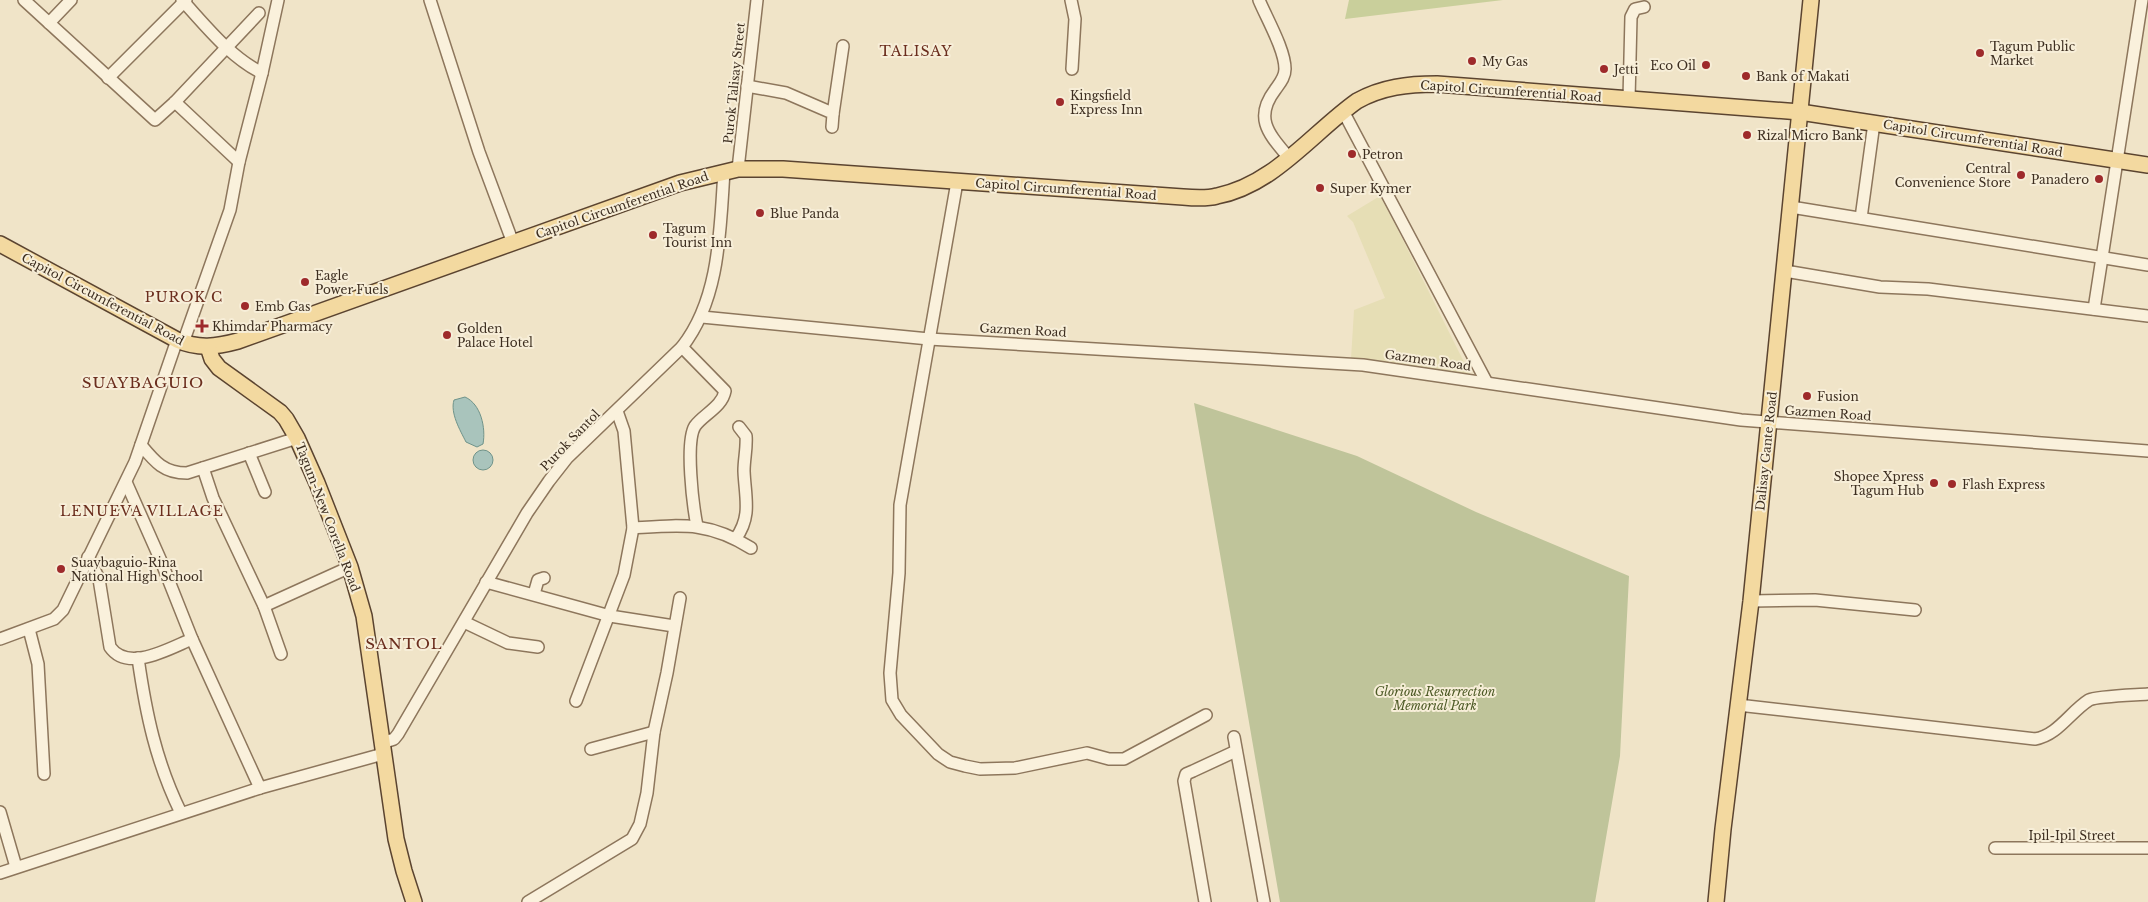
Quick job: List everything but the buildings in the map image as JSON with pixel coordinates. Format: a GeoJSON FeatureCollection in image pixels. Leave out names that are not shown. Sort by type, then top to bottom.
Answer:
{"type":"FeatureCollection","features":[{"type":"Feature","properties":{"kind":"main road","name":"Dalisay Gante Road"},"geometry":{"type":"LineString","coordinates":[[1716,902],[1751,601],[1811,0]]}},
{"type":"Feature","properties":{"kind":"main road","name":"Capitol Circumferential Road"},"geometry":{"type":"LineString","coordinates":[[0,244],[180,342],[208,347],[238,341],[680,183],[731,170],[783,169],[1183,198],[1209,197],[1231,193],[1259,181],[1289,158],[1343,111],[1370,94],[1386,89],[1419,84],[1800,112],[2148,165]]}},
{"type":"Feature","properties":{"kind":"main road","name":"Tagum-New Corella Road"},"geometry":{"type":"LineString","coordinates":[[208,347],[212,359],[219,368],[280,412],[297,438],[350,568],[364,616],[398,848],[414,902]]}},
{"type":"Feature","properties":{"kind":"street"},"geometry":{"type":"LineString","coordinates":[[24,0],[155,120],[175,102],[259,14]]}},
{"type":"Feature","properties":{"kind":"street"},"geometry":{"type":"LineString","coordinates":[[49,23],[71,0]]}},
{"type":"Feature","properties":{"kind":"street"},"geometry":{"type":"LineString","coordinates":[[0,639],[59,616],[126,482],[225,230],[234,197],[239,162],[262,73],[278,0]]}},
{"type":"Feature","properties":{"kind":"street"},"geometry":{"type":"LineString","coordinates":[[430,0],[479,152],[512,243]]}},
{"type":"Feature","properties":{"kind":"street","name":"Purok Talisay Street"},"geometry":{"type":"LineString","coordinates":[[731,170],[747,86],[757,0]]}},
{"type":"Feature","properties":{"kind":"street"},"geometry":{"type":"LineString","coordinates":[[1071,0],[1075,19],[1072,69]]}},
{"type":"Feature","properties":{"kind":"street"},"geometry":{"type":"LineString","coordinates":[[1259,0],[1277,40],[1285,70],[1284,76],[1273,92],[1268,104],[1264,122],[1270,135],[1289,158]]}},
{"type":"Feature","properties":{"kind":"street"},"geometry":{"type":"LineString","coordinates":[[2094,309],[2142,0]]}},
{"type":"Feature","properties":{"kind":"street"},"geometry":{"type":"LineString","coordinates":[[108,78],[184,1],[227,47],[251,68],[262,73]]}},
{"type":"Feature","properties":{"kind":"street"},"geometry":{"type":"LineString","coordinates":[[1629,98],[1631,17],[1635,9],[1644,7]]}},
{"type":"Feature","properties":{"kind":"street"},"geometry":{"type":"LineString","coordinates":[[832,127],[843,46]]}},
{"type":"Feature","properties":{"kind":"street"},"geometry":{"type":"LineString","coordinates":[[747,86],[786,92],[834,114]]}},
{"type":"Feature","properties":{"kind":"street"},"geometry":{"type":"LineString","coordinates":[[175,102],[239,162]]}},
{"type":"Feature","properties":{"kind":"street"},"geometry":{"type":"LineString","coordinates":[[1343,111],[1486,381]]}},
{"type":"Feature","properties":{"kind":"street"},"geometry":{"type":"LineString","coordinates":[[1861,218],[1874,123]]}},
{"type":"Feature","properties":{"kind":"street","name":"Purok Santol"},"geometry":{"type":"LineString","coordinates":[[382,748],[398,734],[527,513],[557,469],[682,347],[702,317],[717,250],[731,170]]}},
{"type":"Feature","properties":{"kind":"street"},"geometry":{"type":"LineString","coordinates":[[957,182],[900,506],[899,572],[890,673],[890,693],[894,706],[938,754],[950,762],[980,769],[1015,768],[1087,753],[1109,759],[1124,759],[1206,715]]}},
{"type":"Feature","properties":{"kind":"street"},"geometry":{"type":"LineString","coordinates":[[1791,207],[2148,265]]}},
{"type":"Feature","properties":{"kind":"street"},"geometry":{"type":"LineString","coordinates":[[1785,271],[1880,287],[1928,289],[2148,316]]}},
{"type":"Feature","properties":{"kind":"street","name":"Gazmen Road"},"geometry":{"type":"LineString","coordinates":[[702,317],[929,339],[1363,365],[1486,381],[1672,411],[1769,422],[2148,451]]}},
{"type":"Feature","properties":{"kind":"street"},"geometry":{"type":"LineString","coordinates":[[682,347],[724,391],[720,401],[699,422],[692,433],[692,489],[697,526]]}},
{"type":"Feature","properties":{"kind":"street"},"geometry":{"type":"LineString","coordinates":[[576,701],[610,616],[624,575],[633,528],[624,431],[617,411]]}},
{"type":"Feature","properties":{"kind":"street"},"geometry":{"type":"LineString","coordinates":[[736,538],[742,530],[746,516],[744,470],[747,442],[746,436],[739,427]]}},
{"type":"Feature","properties":{"kind":"street"},"geometry":{"type":"LineString","coordinates":[[141,445],[156,464],[166,470],[187,473],[297,438]]}},
{"type":"Feature","properties":{"kind":"street"},"geometry":{"type":"LineString","coordinates":[[249,453],[265,492]]}},
{"type":"Feature","properties":{"kind":"street"},"geometry":{"type":"LineString","coordinates":[[203,468],[213,498],[264,606],[281,654]]}},
{"type":"Feature","properties":{"kind":"street"},"geometry":{"type":"LineString","coordinates":[[126,482],[161,561],[192,639],[260,788]]}},
{"type":"Feature","properties":{"kind":"street"},"geometry":{"type":"LineString","coordinates":[[633,528],[697,526],[736,538],[751,548]]}},
{"type":"Feature","properties":{"kind":"street"},"geometry":{"type":"LineString","coordinates":[[88,557],[99,580],[110,647],[116,654],[138,658],[152,656],[192,639]]}},
{"type":"Feature","properties":{"kind":"street"},"geometry":{"type":"LineString","coordinates":[[264,606],[350,568]]}},
{"type":"Feature","properties":{"kind":"street"},"geometry":{"type":"LineString","coordinates":[[534,594],[538,580],[544,578]]}},
{"type":"Feature","properties":{"kind":"street"},"geometry":{"type":"LineString","coordinates":[[486,582],[610,616],[674,626]]}},
{"type":"Feature","properties":{"kind":"street"},"geometry":{"type":"LineString","coordinates":[[528,902],[632,839],[637,833],[647,793],[654,732],[680,598]]}},
{"type":"Feature","properties":{"kind":"street"},"geometry":{"type":"LineString","coordinates":[[1751,601],[1815,600],[1915,610]]}},
{"type":"Feature","properties":{"kind":"street"},"geometry":{"type":"LineString","coordinates":[[464,622],[508,643],[538,647]]}},
{"type":"Feature","properties":{"kind":"street"},"geometry":{"type":"LineString","coordinates":[[29,629],[38,664],[44,774]]}},
{"type":"Feature","properties":{"kind":"street"},"geometry":{"type":"LineString","coordinates":[[138,658],[146,709],[158,760],[166,783],[180,812]]}},
{"type":"Feature","properties":{"kind":"street"},"geometry":{"type":"LineString","coordinates":[[1738,705],[2035,739],[2044,738],[2091,699],[2148,694]]}},
{"type":"Feature","properties":{"kind":"street"},"geometry":{"type":"LineString","coordinates":[[591,749],[654,732]]}},
{"type":"Feature","properties":{"kind":"street"},"geometry":{"type":"LineString","coordinates":[[1234,737],[1264,902]]}},
{"type":"Feature","properties":{"kind":"street"},"geometry":{"type":"LineString","coordinates":[[0,873],[180,812],[382,748]]}},
{"type":"Feature","properties":{"kind":"street"},"geometry":{"type":"LineString","coordinates":[[1205,902],[1184,781],[1186,774],[1236,752]]}},
{"type":"Feature","properties":{"kind":"street"},"geometry":{"type":"LineString","coordinates":[[0,812],[16,867]]}},
{"type":"Feature","properties":{"kind":"street","name":"Ipil-Ipil Street"},"geometry":{"type":"LineString","coordinates":[[1995,848],[2148,848]]}},
{"type":"Feature","properties":{"kind":"shaded area"},"geometry":{"type":"Polygon","coordinates":[[[1380,196],[1470,374],[1351,359],[1354,310],[1385,298],[1353,222],[1347,216],[1380,196]]]}},
{"type":"Feature","properties":{"kind":"green space"},"geometry":{"type":"Polygon","coordinates":[[[1349,0],[1503,0],[1345,19],[1349,0]]]}},
{"type":"Feature","properties":{"kind":"green space","name":"Glorious Resurrection Memorial Park"},"geometry":{"type":"Polygon","coordinates":[[[1194,403],[1357,456],[1476,512],[1629,576],[1620,756],[1595,902],[1280,902],[1194,403]]]}},
{"type":"Feature","properties":{"kind":"water"},"geometry":{"type":"Polygon","coordinates":[[[465,397],[479,411],[483,424],[483,444],[477,447],[466,442],[454,416],[454,400],[465,397]]]}},
{"type":"Feature","properties":{"kind":"water"},"geometry":{"type":"Polygon","coordinates":[[[483,450],[490,453],[493,460],[490,467],[483,470],[476,467],[473,460],[476,453],[483,450]]]}},
{"type":"Feature","properties":{"kind":"place","name":"Tagum Public Market"},"geometry":{"type":"Point","coordinates":[1980,53]}},
{"type":"Feature","properties":{"kind":"place","name":"My Gas"},"geometry":{"type":"Point","coordinates":[1472,61]}},
{"type":"Feature","properties":{"kind":"place","name":"Eco Oil"},"geometry":{"type":"Point","coordinates":[1706,65]}},
{"type":"Feature","properties":{"kind":"place","name":"Jetti"},"geometry":{"type":"Point","coordinates":[1604,69]}},
{"type":"Feature","properties":{"kind":"place","name":"Bank of Makati"},"geometry":{"type":"Point","coordinates":[1746,76]}},
{"type":"Feature","properties":{"kind":"place","name":"Kingsfield Express Inn"},"geometry":{"type":"Point","coordinates":[1060,102]}},
{"type":"Feature","properties":{"kind":"place","name":"Rizal Micro Bank"},"geometry":{"type":"Point","coordinates":[1747,135]}},
{"type":"Feature","properties":{"kind":"place","name":"Petron"},"geometry":{"type":"Point","coordinates":[1352,154]}},
{"type":"Feature","properties":{"kind":"place","name":"Central Convenience Store"},"geometry":{"type":"Point","coordinates":[2021,175]}},
{"type":"Feature","properties":{"kind":"place","name":"Panadero"},"geometry":{"type":"Point","coordinates":[2099,179]}},
{"type":"Feature","properties":{"kind":"place","name":"Super Kymer"},"geometry":{"type":"Point","coordinates":[1320,188]}},
{"type":"Feature","properties":{"kind":"place","name":"Blue Panda"},"geometry":{"type":"Point","coordinates":[760,213]}},
{"type":"Feature","properties":{"kind":"place","name":"Tagum Tourist Inn"},"geometry":{"type":"Point","coordinates":[653,235]}},
{"type":"Feature","properties":{"kind":"place","name":"Eagle Power Fuels"},"geometry":{"type":"Point","coordinates":[305,282]}},
{"type":"Feature","properties":{"kind":"place","name":"Emb Gas"},"geometry":{"type":"Point","coordinates":[245,306]}},
{"type":"Feature","properties":{"kind":"place","name":"Khimdar Pharmacy"},"geometry":{"type":"Point","coordinates":[202,326]}},
{"type":"Feature","properties":{"kind":"place","name":"Golden Palace Hotel"},"geometry":{"type":"Point","coordinates":[447,335]}},
{"type":"Feature","properties":{"kind":"place","name":"Fusion"},"geometry":{"type":"Point","coordinates":[1807,396]}},
{"type":"Feature","properties":{"kind":"place","name":"Shopee Xpress Tagum Hub"},"geometry":{"type":"Point","coordinates":[1934,483]}},
{"type":"Feature","properties":{"kind":"place","name":"Flash Express"},"geometry":{"type":"Point","coordinates":[1952,484]}},
{"type":"Feature","properties":{"kind":"place","name":"Suaybaguio-Rina National High School"},"geometry":{"type":"Point","coordinates":[61,569]}},
{"type":"Feature","properties":{"kind":"district","name":"TALISAY"},"geometry":{"type":"Point","coordinates":[916,51]}},
{"type":"Feature","properties":{"kind":"district","name":"PUROK C"},"geometry":{"type":"Point","coordinates":[184,297]}},
{"type":"Feature","properties":{"kind":"district","name":"SUAYBAGUIO"},"geometry":{"type":"Point","coordinates":[143,382]}},
{"type":"Feature","properties":{"kind":"district","name":"LENUEVA VILLAGE"},"geometry":{"type":"Point","coordinates":[142,511]}},
{"type":"Feature","properties":{"kind":"district","name":"SANTOL"},"geometry":{"type":"Point","coordinates":[404,643]}}]}
